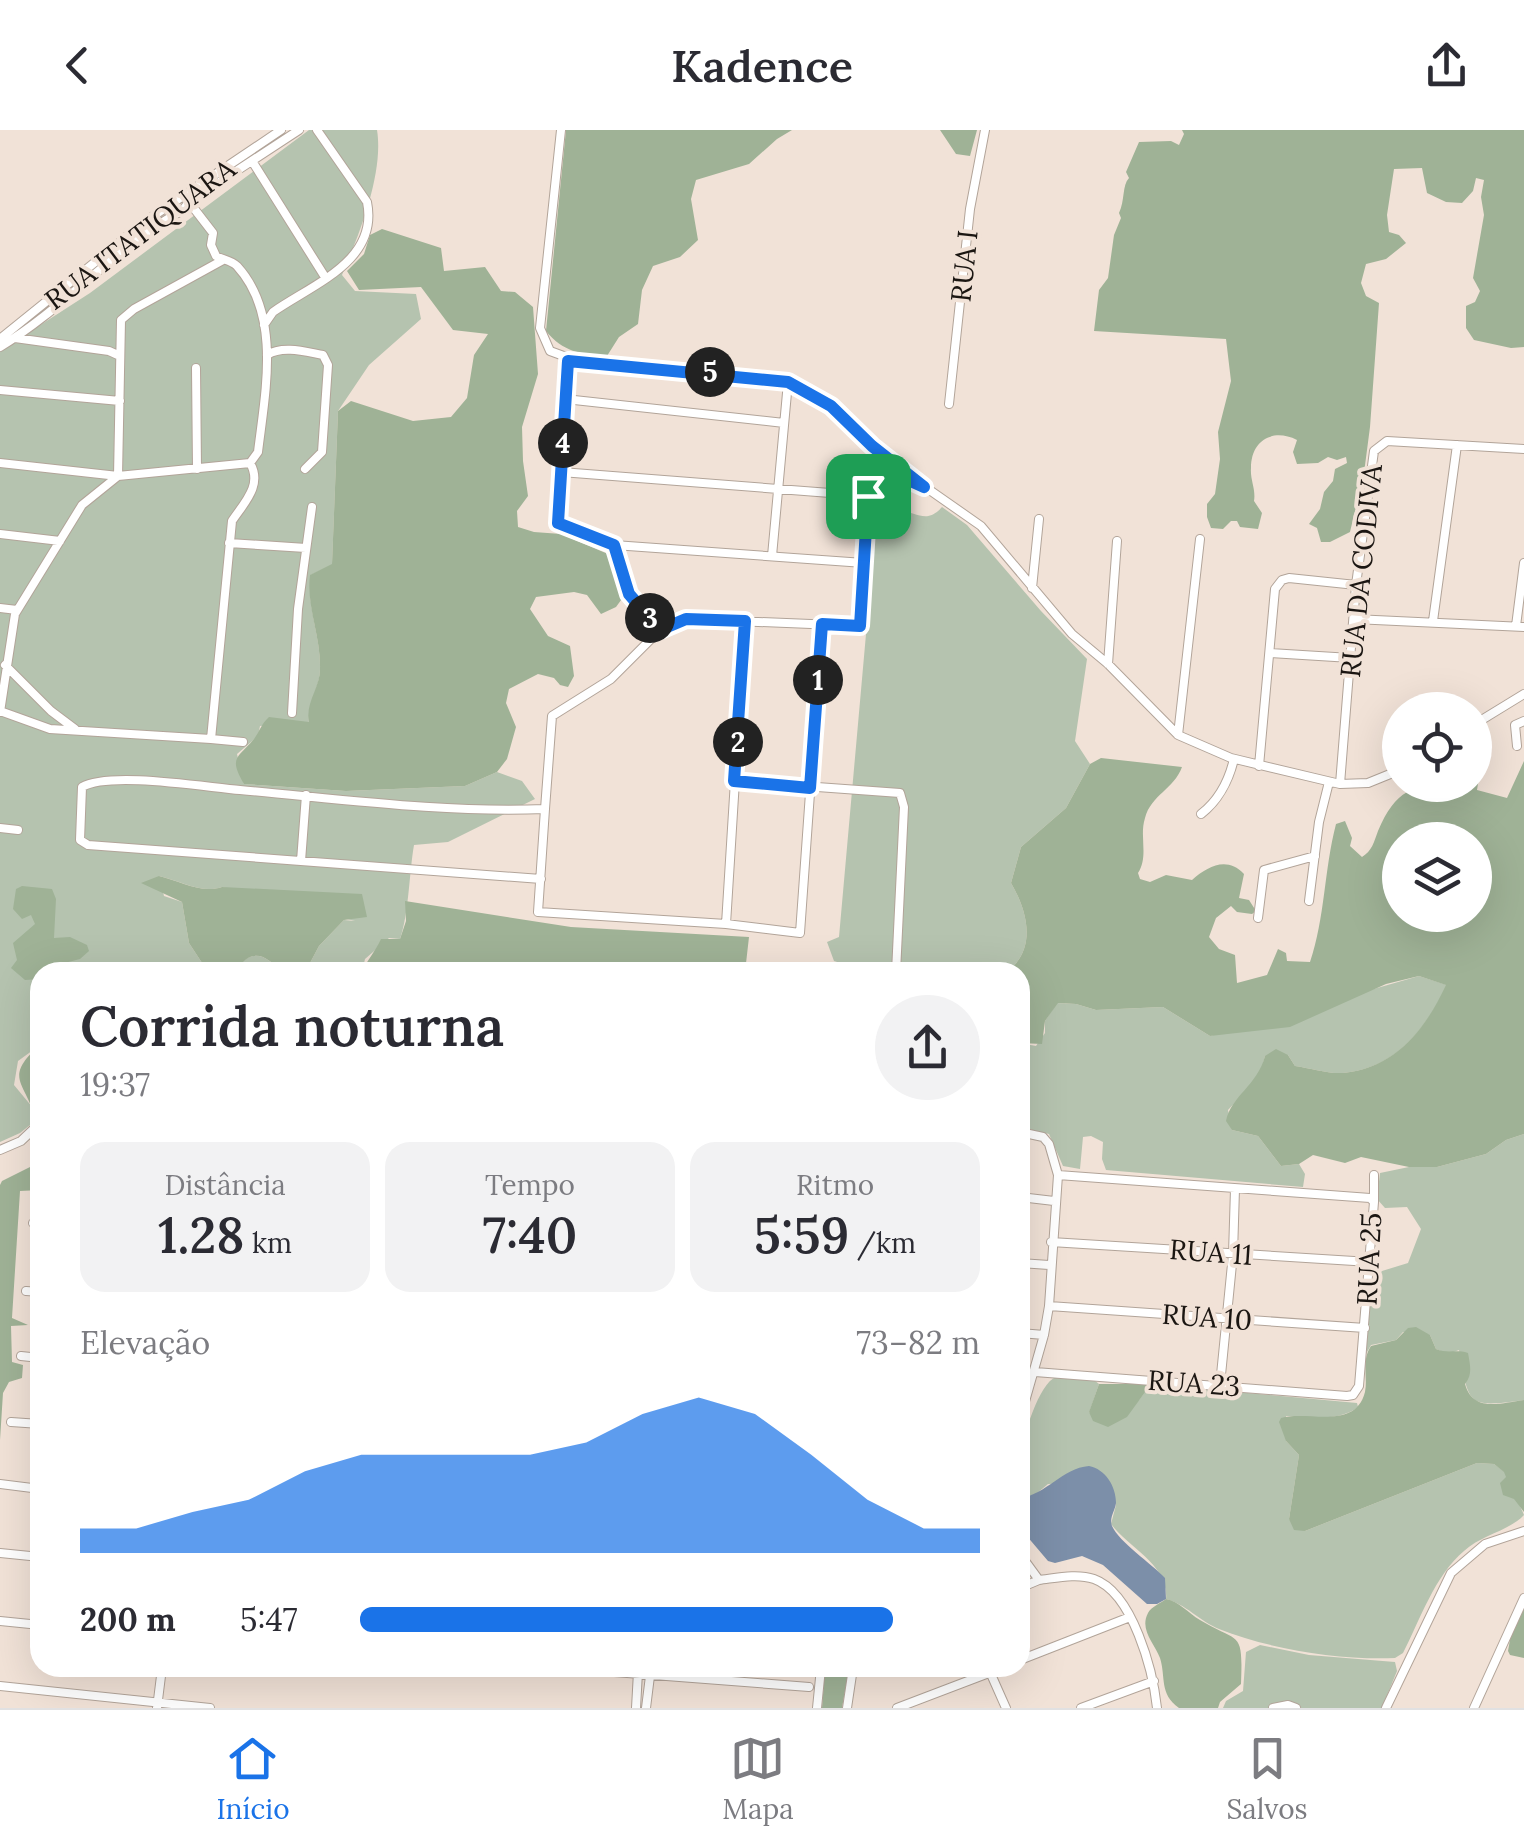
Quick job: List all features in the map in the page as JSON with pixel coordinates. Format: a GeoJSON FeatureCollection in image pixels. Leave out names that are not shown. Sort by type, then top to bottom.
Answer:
{"type":"FeatureCollection","features":[{"type":"Feature","properties":{"kind":"street","name":"RUA ITATIQUARA"},"geometry":{"type":"LineString","coordinates":[[0,338],[146,221],[189,197],[281,130]]}},
{"type":"Feature","properties":{"kind":"street"},"geometry":{"type":"LineString","coordinates":[[0,347],[109,261],[183,210],[189,197],[300,130]]}},
{"type":"Feature","properties":{"kind":"street"},"geometry":{"type":"LineString","coordinates":[[264,325],[272,312],[360,250],[370,216],[367,202],[317,130]]}},
{"type":"Feature","properties":{"kind":"street"},"geometry":{"type":"LineString","coordinates":[[561,130],[540,328],[550,351],[568,361],[788,382],[831,406],[872,446],[981,526],[1072,634],[1108,664],[1178,735],[1234,759],[1329,782],[1368,783],[1382,777]]}},
{"type":"Feature","properties":{"kind":"street","name":"RUA I"},"geometry":{"type":"LineString","coordinates":[[950,404],[970,209],[985,130]]}},
{"type":"Feature","properties":{"kind":"street"},"geometry":{"type":"LineString","coordinates":[[252,161],[325,277]]}},
{"type":"Feature","properties":{"kind":"street"},"geometry":{"type":"LineString","coordinates":[[0,463],[118,476],[250,462],[258,452],[267,355],[264,325],[248,283],[234,262],[216,256],[211,245],[213,233],[189,197]]}},
{"type":"Feature","properties":{"kind":"street"},"geometry":{"type":"LineString","coordinates":[[222,260],[121,320],[118,476],[82,505],[17,610],[2,681],[0,711],[36,726],[243,742]]}},
{"type":"Feature","properties":{"kind":"street"},"geometry":{"type":"LineString","coordinates":[[15,338],[120,356]]}},
{"type":"Feature","properties":{"kind":"street"},"geometry":{"type":"LineString","coordinates":[[267,355],[275,350],[312,353],[323,355],[328,364],[322,452],[306,470]]}},
{"type":"Feature","properties":{"kind":"street"},"geometry":{"type":"LineString","coordinates":[[568,361],[558,523],[614,545],[864,562]]}},
{"type":"Feature","properties":{"kind":"street"},"geometry":{"type":"LineString","coordinates":[[196,368],[196,469]]}},
{"type":"Feature","properties":{"kind":"street"},"geometry":{"type":"LineString","coordinates":[[772,556],[788,382]]}},
{"type":"Feature","properties":{"kind":"street"},"geometry":{"type":"LineString","coordinates":[[0,390],[120,401]]}},
{"type":"Feature","properties":{"kind":"street"},"geometry":{"type":"LineString","coordinates":[[565,399],[784,424]]}},
{"type":"Feature","properties":{"kind":"street","name":"RUA DA CODIVA"},"geometry":{"type":"LineString","coordinates":[[1340,784],[1356,585],[1376,447],[1387,441],[1524,449]]}},
{"type":"Feature","properties":{"kind":"street"},"geometry":{"type":"LineString","coordinates":[[1434,621],[1457,445]]}},
{"type":"Feature","properties":{"kind":"street"},"geometry":{"type":"LineString","coordinates":[[822,624],[800,933],[726,924],[538,912],[552,716],[611,679],[660,630],[686,619],[822,624],[860,626],[872,446]]}},
{"type":"Feature","properties":{"kind":"street"},"geometry":{"type":"LineString","coordinates":[[211,739],[232,521],[253,488],[255,471],[250,462]]}},
{"type":"Feature","properties":{"kind":"street"},"geometry":{"type":"LineString","coordinates":[[561,472],[868,496],[886,482],[902,477],[924,487]]}},
{"type":"Feature","properties":{"kind":"street"},"geometry":{"type":"LineString","coordinates":[[292,713],[312,507]]}},
{"type":"Feature","properties":{"kind":"street"},"geometry":{"type":"LineString","coordinates":[[1032,588],[1040,519]]}},
{"type":"Feature","properties":{"kind":"street"},"geometry":{"type":"LineString","coordinates":[[0,534],[60,541]]}},
{"type":"Feature","properties":{"kind":"street"},"geometry":{"type":"LineString","coordinates":[[1178,735],[1200,540]]}},
{"type":"Feature","properties":{"kind":"street"},"geometry":{"type":"LineString","coordinates":[[1108,664],[1117,541]]}},
{"type":"Feature","properties":{"kind":"street"},"geometry":{"type":"LineString","coordinates":[[229,543],[306,548]]}},
{"type":"Feature","properties":{"kind":"street"},"geometry":{"type":"LineString","coordinates":[[614,545],[629,594],[660,630]]}},
{"type":"Feature","properties":{"kind":"street"},"geometry":{"type":"LineString","coordinates":[[1354,619],[1520,626],[1524,563]]}},
{"type":"Feature","properties":{"kind":"street"},"geometry":{"type":"LineString","coordinates":[[1258,766],[1275,589],[1282,580],[1356,585]]}},
{"type":"Feature","properties":{"kind":"street"},"geometry":{"type":"LineString","coordinates":[[0,608],[17,610]]}},
{"type":"Feature","properties":{"kind":"street"},"geometry":{"type":"LineString","coordinates":[[726,924],[745,621]]}},
{"type":"Feature","properties":{"kind":"street"},"geometry":{"type":"LineString","coordinates":[[1270,653],[1351,658]]}},
{"type":"Feature","properties":{"kind":"street"},"geometry":{"type":"LineString","coordinates":[[5,665],[51,711],[78,730]]}},
{"type":"Feature","properties":{"kind":"street"},"geometry":{"type":"LineString","coordinates":[[1492,714],[1524,694]]}},
{"type":"Feature","properties":{"kind":"street"},"geometry":{"type":"LineString","coordinates":[[1517,746],[1516,725],[1524,721]]}},
{"type":"Feature","properties":{"kind":"street"},"geometry":{"type":"LineString","coordinates":[[1201,814],[1212,806],[1221,791],[1234,759]]}},
{"type":"Feature","properties":{"kind":"street"},"geometry":{"type":"LineString","coordinates":[[540,879],[88,845],[80,840],[79,812],[82,787],[94,780],[501,811],[545,810]]}},
{"type":"Feature","properties":{"kind":"street"},"geometry":{"type":"LineString","coordinates":[[734,781],[895,791],[903,798],[897,962]]}},
{"type":"Feature","properties":{"kind":"street"},"geometry":{"type":"LineString","coordinates":[[1309,901],[1329,782]]}},
{"type":"Feature","properties":{"kind":"street"},"geometry":{"type":"LineString","coordinates":[[301,861],[306,796]]}},
{"type":"Feature","properties":{"kind":"street"},"geometry":{"type":"LineString","coordinates":[[0,828],[18,830]]}},
{"type":"Feature","properties":{"kind":"street"},"geometry":{"type":"LineString","coordinates":[[1258,918],[1264,870],[1315,856]]}},
{"type":"Feature","properties":{"kind":"street"},"geometry":{"type":"LineString","coordinates":[[0,1150],[21,1142],[30,1133]]}},
{"type":"Feature","properties":{"kind":"street"},"geometry":{"type":"LineString","coordinates":[[1030,1134],[1043,1137],[1049,1144],[1058,1174],[1049,1306],[1030,1383]]}},
{"type":"Feature","properties":{"kind":"street","name":"RUA 25"},"geometry":{"type":"LineString","coordinates":[[1058,1174],[1363,1195],[1374,1202],[1359,1386],[1353,1394]]}},
{"type":"Feature","properties":{"kind":"street"},"geometry":{"type":"LineString","coordinates":[[1374,1176],[1374,1202]]}},
{"type":"Feature","properties":{"kind":"street"},"geometry":{"type":"LineString","coordinates":[[1220,1384],[1233,1254],[1235,1188]]}},
{"type":"Feature","properties":{"kind":"street"},"geometry":{"type":"LineString","coordinates":[[1030,1198],[1054,1201]]}},
{"type":"Feature","properties":{"kind":"street","name":"RUA 11"},"geometry":{"type":"LineString","coordinates":[[1051,1242],[1370,1262]]}},
{"type":"Feature","properties":{"kind":"street"},"geometry":{"type":"LineString","coordinates":[[1030,1264],[1050,1265]]}},
{"type":"Feature","properties":{"kind":"street"},"geometry":{"type":"LineString","coordinates":[[26,1291],[30,1291]]}},
{"type":"Feature","properties":{"kind":"street","name":"RUA 10"},"geometry":{"type":"LineString","coordinates":[[1049,1306],[1365,1328]]}},
{"type":"Feature","properties":{"kind":"street"},"geometry":{"type":"LineString","coordinates":[[1030,1333],[1044,1335]]}},
{"type":"Feature","properties":{"kind":"street"},"geometry":{"type":"LineString","coordinates":[[22,1356],[30,1357]]}},
{"type":"Feature","properties":{"kind":"street","name":"RUA 23"},"geometry":{"type":"LineString","coordinates":[[1034,1372],[1353,1394]]}},
{"type":"Feature","properties":{"kind":"street"},"geometry":{"type":"LineString","coordinates":[[11,1422],[30,1423]]}},
{"type":"Feature","properties":{"kind":"street"},"geometry":{"type":"LineString","coordinates":[[0,1484],[30,1488]]}},
{"type":"Feature","properties":{"kind":"street"},"geometry":{"type":"LineString","coordinates":[[1386,1708],[1452,1573],[1484,1544],[1524,1531]]}},
{"type":"Feature","properties":{"kind":"street"},"geometry":{"type":"LineString","coordinates":[[0,1553],[30,1556]]}},
{"type":"Feature","properties":{"kind":"street"},"geometry":{"type":"LineString","coordinates":[[1030,1568],[1039,1580]]}},
{"type":"Feature","properties":{"kind":"street"},"geometry":{"type":"LineString","coordinates":[[1030,1584],[1090,1577],[1106,1585],[1130,1617],[1154,1682],[1157,1708]]}},
{"type":"Feature","properties":{"kind":"street"},"geometry":{"type":"LineString","coordinates":[[1474,1708],[1524,1598]]}},
{"type":"Feature","properties":{"kind":"street"},"geometry":{"type":"LineString","coordinates":[[1030,1656],[1130,1617]]}},
{"type":"Feature","properties":{"kind":"street"},"geometry":{"type":"LineString","coordinates":[[0,1621],[30,1624]]}},
{"type":"Feature","properties":{"kind":"street"},"geometry":{"type":"LineString","coordinates":[[157,1705],[161,1677]]}},
{"type":"Feature","properties":{"kind":"street"},"geometry":{"type":"LineString","coordinates":[[636,1708],[638,1677]]}},
{"type":"Feature","properties":{"kind":"street"},"geometry":{"type":"LineString","coordinates":[[646,1708],[649,1677]]}},
{"type":"Feature","properties":{"kind":"street"},"geometry":{"type":"LineString","coordinates":[[710,1677],[809,1687]]}},
{"type":"Feature","properties":{"kind":"street"},"geometry":{"type":"LineString","coordinates":[[817,1708],[819,1677]]}},
{"type":"Feature","properties":{"kind":"street"},"geometry":{"type":"LineString","coordinates":[[847,1708],[852,1677]]}},
{"type":"Feature","properties":{"kind":"street"},"geometry":{"type":"LineString","coordinates":[[897,1708],[973,1677]]}},
{"type":"Feature","properties":{"kind":"street"},"geometry":{"type":"LineString","coordinates":[[993,1677],[1006,1708]]}},
{"type":"Feature","properties":{"kind":"street"},"geometry":{"type":"LineString","coordinates":[[1081,1708],[1154,1682]]}},
{"type":"Feature","properties":{"kind":"street"},"geometry":{"type":"LineString","coordinates":[[0,1686],[210,1708]]}},
{"type":"Feature","properties":{"kind":"street"},"geometry":{"type":"LineString","coordinates":[[1273,1708],[1296,1708]]}},
{"type":"Feature","properties":{"kind":"green space"},"geometry":{"type":"Polygon","coordinates":[[[309,130],[377,130],[373,184],[342,275],[355,291],[416,294],[421,319],[369,365],[338,411],[332,565],[311,575],[310,598],[320,669],[309,723],[260,726],[258,736],[237,754],[244,784],[346,791],[465,786],[497,772],[522,781],[535,799],[448,842],[414,845],[400,939],[389,938],[365,959],[311,962],[319,946],[344,920],[355,921],[222,887],[199,888],[159,876],[164,896],[182,902],[189,943],[201,962],[30,962],[30,1052],[18,1061],[14,1085],[30,1104],[30,1125],[0,1142],[0,351],[90,293],[309,130]]]}},
{"type":"Feature","properties":{"kind":"green space"},"geometry":{"type":"Polygon","coordinates":[[[566,130],[792,130],[749,164],[696,180],[691,199],[698,240],[680,257],[653,266],[642,290],[638,324],[619,337],[607,356],[573,351],[546,331],[566,130]]]}},
{"type":"Feature","properties":{"kind":"green space"},"geometry":{"type":"Polygon","coordinates":[[[940,130],[977,130],[970,156],[956,154],[940,130]]]}},
{"type":"Feature","properties":{"kind":"green space"},"geometry":{"type":"Polygon","coordinates":[[[1182,130],[1524,130],[1524,347],[1474,340],[1466,328],[1466,306],[1475,302],[1480,291],[1473,278],[1484,215],[1484,180],[1476,178],[1473,191],[1462,203],[1446,202],[1427,193],[1422,168],[1394,169],[1387,215],[1389,232],[1406,243],[1386,259],[1366,264],[1361,283],[1366,296],[1379,303],[1370,427],[1350,532],[1330,542],[1321,542],[1317,528],[1309,524],[1320,509],[1335,469],[1347,463],[1346,457],[1297,464],[1293,452],[1297,440],[1280,435],[1265,439],[1252,458],[1254,501],[1262,513],[1258,529],[1240,527],[1237,521],[1223,529],[1211,528],[1207,504],[1215,494],[1220,459],[1218,432],[1231,381],[1226,339],[1094,331],[1099,290],[1108,278],[1114,235],[1121,218],[1129,178],[1126,172],[1139,142],[1171,141],[1179,145],[1182,130]]]}},
{"type":"Feature","properties":{"kind":"green space"},"geometry":{"type":"Polygon","coordinates":[[[382,229],[441,248],[444,271],[485,267],[501,291],[515,292],[533,307],[538,374],[522,427],[528,496],[517,511],[518,527],[561,534],[608,554],[624,596],[616,607],[601,614],[587,595],[574,592],[536,597],[530,609],[548,636],[570,646],[574,676],[568,687],[538,674],[509,689],[506,703],[516,727],[507,759],[497,772],[465,786],[346,791],[244,784],[237,758],[269,717],[309,722],[320,669],[310,575],[332,564],[338,411],[351,401],[413,421],[451,417],[467,398],[474,355],[488,334],[453,330],[421,287],[359,290],[347,271],[364,254],[370,235],[382,229]]]}},
{"type":"Feature","properties":{"kind":"green space"},"geometry":{"type":"Polygon","coordinates":[[[942,507],[967,525],[1087,659],[1075,741],[1090,764],[1066,808],[1021,847],[1011,883],[1022,906],[1027,930],[1017,962],[837,962],[827,942],[839,937],[876,522],[880,511],[899,510],[922,516],[942,507]]]}},
{"type":"Feature","properties":{"kind":"green space"},"geometry":{"type":"Polygon","coordinates":[[[1101,758],[1182,767],[1148,810],[1138,873],[1140,879],[1150,882],[1166,875],[1192,880],[1211,867],[1224,864],[1244,874],[1239,898],[1249,900],[1256,911],[1237,912],[1231,906],[1216,918],[1209,937],[1219,949],[1235,955],[1237,983],[1267,975],[1278,949],[1286,953],[1287,961],[1310,962],[1336,824],[1345,821],[1352,838],[1350,846],[1362,857],[1372,846],[1382,822],[1382,932],[1492,932],[1492,822],[1382,822],[1394,802],[1492,802],[1492,794],[1507,798],[1524,761],[1524,1134],[1506,1140],[1486,1154],[1437,1167],[1409,1167],[1361,1157],[1345,1163],[1313,1155],[1299,1164],[1281,1166],[1258,1136],[1232,1130],[1226,1121],[1265,1056],[1276,1049],[1288,1055],[1295,1066],[1337,1073],[1361,1070],[1393,1055],[1418,1031],[1446,985],[1419,976],[1386,984],[1290,1027],[1210,1036],[1163,1007],[1096,1010],[1058,1003],[1045,1021],[1042,1044],[1030,1043],[1030,962],[1017,962],[1027,930],[1022,906],[1011,883],[1021,847],[1066,808],[1090,764],[1101,758]]]}},
{"type":"Feature","properties":{"kind":"green space"},"geometry":{"type":"Polygon","coordinates":[[[159,876],[206,889],[362,894],[367,917],[344,920],[319,946],[311,962],[271,962],[252,956],[243,962],[201,962],[189,943],[182,902],[141,883],[159,876]]]}},
{"type":"Feature","properties":{"kind":"green space"},"geometry":{"type":"Polygon","coordinates":[[[16,889],[52,889],[56,899],[54,938],[70,937],[87,945],[89,951],[68,962],[30,962],[30,980],[25,980],[11,968],[17,960],[13,943],[35,924],[31,915],[22,919],[13,909],[16,889]]]}},
{"type":"Feature","properties":{"kind":"green space"},"geometry":{"type":"Polygon","coordinates":[[[405,901],[571,927],[749,937],[746,962],[368,962],[381,939],[400,939],[406,921],[405,901]]]}},
{"type":"Feature","properties":{"kind":"green space"},"geometry":{"type":"Polygon","coordinates":[[[252,956],[270,962],[242,962],[252,956]]]}},
{"type":"Feature","properties":{"kind":"green space"},"geometry":{"type":"Polygon","coordinates":[[[1419,976],[1447,985],[1429,1017],[1407,1044],[1362,1070],[1337,1073],[1295,1066],[1288,1055],[1265,1056],[1260,1076],[1228,1110],[1232,1130],[1258,1136],[1281,1166],[1299,1164],[1305,1174],[1303,1187],[1106,1170],[1103,1142],[1091,1136],[1083,1137],[1080,1169],[1063,1166],[1049,1134],[1030,1129],[1030,1045],[1036,1046],[1045,1033],[1045,1021],[1057,1003],[1096,1010],[1163,1007],[1210,1036],[1419,976]]]}},
{"type":"Feature","properties":{"kind":"green space"},"geometry":{"type":"Polygon","coordinates":[[[30,1055],[30,1104],[19,1074],[30,1055]]]}},
{"type":"Feature","properties":{"kind":"green space"},"geometry":{"type":"Polygon","coordinates":[[[1524,1134],[1524,1400],[1481,1402],[1469,1393],[1459,1350],[1448,1354],[1436,1349],[1430,1335],[1403,1332],[1396,1340],[1371,1345],[1366,1354],[1372,1279],[1382,1271],[1408,1263],[1421,1229],[1407,1207],[1385,1208],[1377,1199],[1380,1173],[1437,1167],[1486,1154],[1506,1140],[1524,1134]]]}},
{"type":"Feature","properties":{"kind":"green space"},"geometry":{"type":"Polygon","coordinates":[[[30,1167],[30,1190],[20,1191],[12,1318],[28,1325],[11,1326],[12,1362],[23,1365],[22,1378],[9,1382],[3,1393],[0,1440],[0,1185],[30,1167]]]}},
{"type":"Feature","properties":{"kind":"green space"},"geometry":{"type":"Polygon","coordinates":[[[1416,1327],[1430,1335],[1436,1349],[1468,1353],[1470,1373],[1465,1384],[1474,1399],[1489,1404],[1524,1400],[1524,1512],[1514,1499],[1503,1495],[1500,1483],[1506,1477],[1504,1472],[1494,1464],[1477,1463],[1305,1531],[1294,1530],[1289,1519],[1299,1455],[1286,1441],[1281,1418],[1329,1417],[1351,1411],[1360,1404],[1365,1392],[1365,1363],[1371,1346],[1396,1340],[1408,1328],[1416,1327]]]}},
{"type":"Feature","properties":{"kind":"green space"},"geometry":{"type":"Polygon","coordinates":[[[1056,1377],[1094,1380],[1099,1384],[1089,1413],[1139,1400],[1151,1384],[1357,1403],[1358,1407],[1350,1412],[1333,1417],[1286,1416],[1286,1441],[1299,1455],[1289,1519],[1305,1531],[1477,1463],[1494,1464],[1505,1472],[1524,1515],[1471,1546],[1454,1561],[1436,1585],[1403,1653],[1395,1658],[1306,1652],[1261,1643],[1212,1626],[1166,1599],[1155,1567],[1111,1524],[1116,1505],[1109,1481],[1048,1484],[1030,1496],[1030,1421],[1050,1381],[1056,1377]]]}},
{"type":"Feature","properties":{"kind":"green space"},"geometry":{"type":"Polygon","coordinates":[[[1099,1384],[1151,1384],[1127,1417],[1108,1427],[1093,1421],[1089,1412],[1099,1384]]]}},
{"type":"Feature","properties":{"kind":"green space"},"geometry":{"type":"Polygon","coordinates":[[[1166,1599],[1231,1636],[1239,1646],[1241,1684],[1218,1708],[1179,1708],[1168,1697],[1160,1658],[1145,1625],[1149,1611],[1166,1599]]]}},
{"type":"Feature","properties":{"kind":"green space"},"geometry":{"type":"Polygon","coordinates":[[[1524,1607],[1524,1658],[1508,1651],[1524,1607]]]}},
{"type":"Feature","properties":{"kind":"green space"},"geometry":{"type":"Polygon","coordinates":[[[1260,1645],[1309,1655],[1395,1662],[1397,1671],[1382,1708],[1223,1708],[1226,1701],[1243,1691],[1246,1652],[1260,1645]]]}},
{"type":"Feature","properties":{"kind":"green space"},"geometry":{"type":"Polygon","coordinates":[[[824,1677],[847,1677],[842,1708],[822,1708],[824,1677]]]}},
{"type":"Feature","properties":{"kind":"water"},"geometry":{"type":"Polygon","coordinates":[[[1089,1466],[1100,1471],[1112,1485],[1116,1503],[1111,1523],[1128,1546],[1165,1578],[1166,1599],[1147,1604],[1103,1565],[1082,1556],[1048,1561],[1030,1540],[1030,1496],[1089,1466]]]}},
{"type":"Feature","properties":{"kind":"route"},"geometry":{"type":"LineString","coordinates":[[568,361],[788,382],[831,406],[872,446],[924,487],[914,480],[894,478],[868,496],[860,626],[822,624],[810,788],[734,781],[745,621],[686,619],[660,630],[629,594],[614,545],[558,523],[568,361]]}}]}
